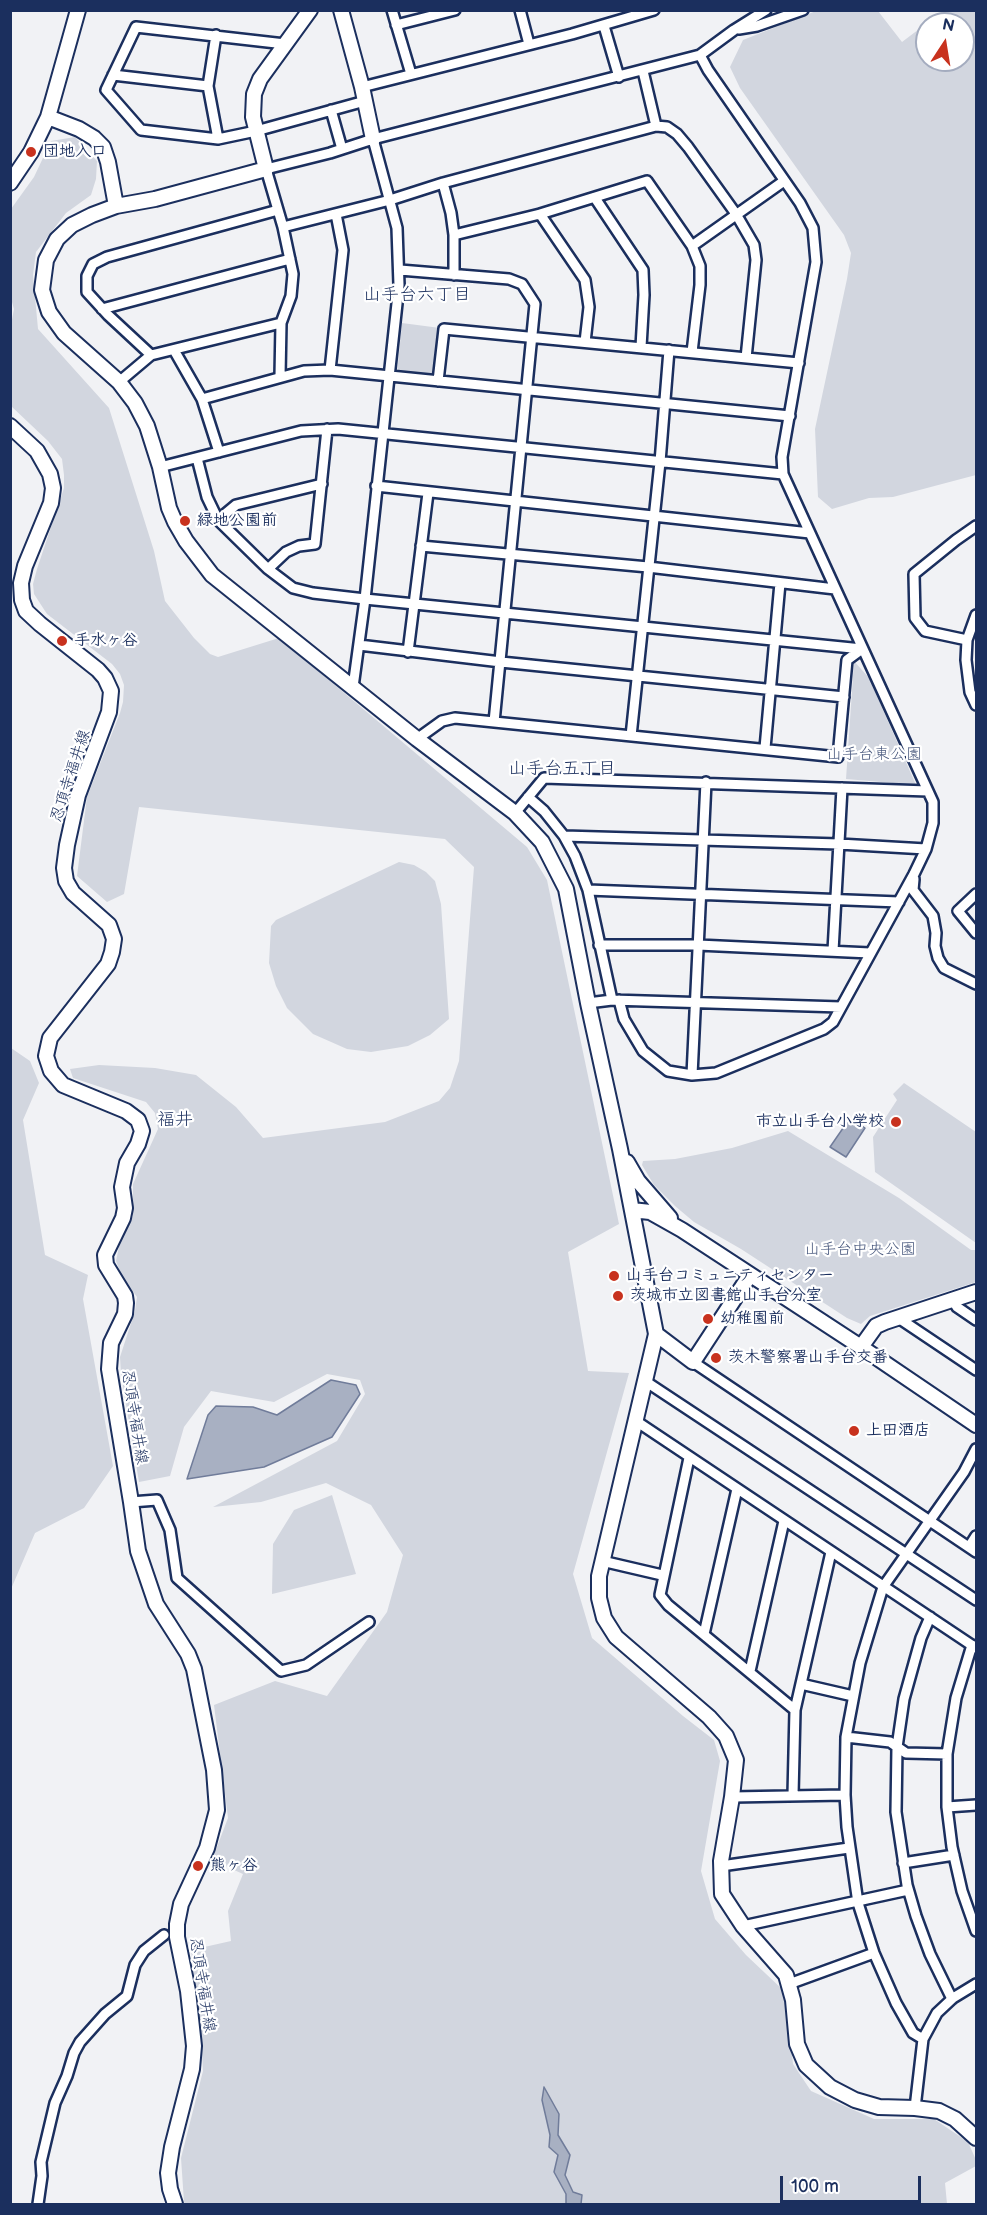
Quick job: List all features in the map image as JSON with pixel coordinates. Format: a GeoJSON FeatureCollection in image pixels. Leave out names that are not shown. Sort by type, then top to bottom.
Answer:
{"type":"FeatureCollection","features":[{"type":"Feature","properties":{"kind":"street"},"geometry":{"type":"LineString","coordinates":[[10,183],[31,152],[48,117],[78,10]]}},
{"type":"Feature","properties":{"kind":"street"},"geometry":{"type":"LineString","coordinates":[[280,376],[281,324],[291,296],[293,274],[283,227],[256,131],[253,117],[254,94],[260,79],[310,10]]}},
{"type":"Feature","properties":{"kind":"street"},"geometry":{"type":"LineString","coordinates":[[341,10],[390,200],[396,228],[400,270],[365,599],[353,687]]}},
{"type":"Feature","properties":{"kind":"street"},"geometry":{"type":"LineString","coordinates":[[392,10],[411,74]]}},
{"type":"Feature","properties":{"kind":"street"},"geometry":{"type":"LineString","coordinates":[[396,25],[455,10]]}},
{"type":"Feature","properties":{"kind":"street"},"geometry":{"type":"LineString","coordinates":[[520,10],[529,44]]}},
{"type":"Feature","properties":{"kind":"street"},"geometry":{"type":"LineString","coordinates":[[766,10],[700,55],[373,139],[155,199],[116,206],[92,215],[72,225],[57,239],[46,260],[42,290],[49,312],[64,333],[119,382],[135,403],[147,426],[160,467],[169,508],[175,522],[186,541],[212,575],[417,739],[514,813],[542,842],[566,889],[656,1334],[599,1576],[599,1598],[604,1618],[616,1637],[709,1717],[726,1736],[735,1760],[732,1797],[721,1866],[722,1894],[743,1926],[786,1976],[793,2000],[797,2044],[806,2065],[830,2087],[855,2100],[879,2108],[939,2111],[956,2119],[976,2138]]}},
{"type":"Feature","properties":{"kind":"street"},"geometry":{"type":"LineString","coordinates":[[734,30],[757,26],[803,10]]}},
{"type":"Feature","properties":{"kind":"street"},"geometry":{"type":"LineString","coordinates":[[285,44],[136,27],[107,92],[138,129],[147,132],[218,139],[331,110],[411,74],[604,26],[649,11]]}},
{"type":"Feature","properties":{"kind":"street"},"geometry":{"type":"LineString","coordinates":[[604,26],[619,77]]}},
{"type":"Feature","properties":{"kind":"street"},"geometry":{"type":"LineString","coordinates":[[216,35],[208,86],[218,139]]}},
{"type":"Feature","properties":{"kind":"street"},"geometry":{"type":"LineString","coordinates":[[528,797],[544,811],[564,836],[575,856],[588,890],[599,945],[624,1019],[643,1051],[668,1071],[692,1075],[716,1073],[824,1029],[833,1022],[914,874],[926,849],[933,823],[933,802],[783,474],[783,457],[816,262],[813,228],[700,55]]}},
{"type":"Feature","properties":{"kind":"street"},"geometry":{"type":"LineString","coordinates":[[643,71],[656,126]]}},
{"type":"Feature","properties":{"kind":"street"},"geometry":{"type":"LineString","coordinates":[[113,75],[208,86]]}},
{"type":"Feature","properties":{"kind":"street"},"geometry":{"type":"LineString","coordinates":[[331,110],[342,149]]}},
{"type":"Feature","properties":{"kind":"street"},"geometry":{"type":"LineString","coordinates":[[48,117],[79,129],[103,147],[116,206]]}},
{"type":"Feature","properties":{"kind":"street"},"geometry":{"type":"LineString","coordinates":[[283,227],[390,200],[443,183],[656,126],[667,127],[677,134],[736,214],[753,245],[756,260],[746,358]]}},
{"type":"Feature","properties":{"kind":"street"},"geometry":{"type":"LineString","coordinates":[[454,235],[540,214],[647,181],[692,246],[700,266],[692,352]]}},
{"type":"Feature","properties":{"kind":"street"},"geometry":{"type":"LineString","coordinates":[[692,246],[784,181]]}},
{"type":"Feature","properties":{"kind":"street"},"geometry":{"type":"LineString","coordinates":[[443,183],[454,235],[454,275]]}},
{"type":"Feature","properties":{"kind":"street"},"geometry":{"type":"LineString","coordinates":[[595,198],[643,270],[641,347]]}},
{"type":"Feature","properties":{"kind":"street"},"geometry":{"type":"LineString","coordinates":[[151,355],[87,292],[87,276],[93,264],[107,257],[278,210]]}},
{"type":"Feature","properties":{"kind":"street"},"geometry":{"type":"LineString","coordinates":[[330,370],[343,250],[336,214]]}},
{"type":"Feature","properties":{"kind":"street"},"geometry":{"type":"LineString","coordinates":[[540,214],[585,280],[589,307],[585,342]]}},
{"type":"Feature","properties":{"kind":"street"},"geometry":{"type":"LineString","coordinates":[[102,309],[290,259]]}},
{"type":"Feature","properties":{"kind":"street"},"geometry":{"type":"LineString","coordinates":[[400,270],[509,279],[522,284],[536,304],[507,614],[494,722]]}},
{"type":"Feature","properties":{"kind":"street"},"geometry":{"type":"LineString","coordinates":[[119,382],[151,355],[281,324]]}},
{"type":"Feature","properties":{"kind":"street"},"geometry":{"type":"LineString","coordinates":[[438,381],[444,329],[799,363]]}},
{"type":"Feature","properties":{"kind":"street"},"geometry":{"type":"LineString","coordinates":[[174,350],[202,399],[219,452]]}},
{"type":"Feature","properties":{"kind":"street"},"geometry":{"type":"LineString","coordinates":[[631,736],[660,462],[669,350]]}},
{"type":"Feature","properties":{"kind":"street"},"geometry":{"type":"LineString","coordinates":[[202,399],[304,370],[330,370],[790,416]]}},
{"type":"Feature","properties":{"kind":"street","name":"忍頂寺福井線"},"geometry":{"type":"LineString","coordinates":[[10,426],[37,450],[50,474],[53,488],[51,503],[25,566],[21,583],[22,600],[26,611],[39,624],[99,670],[111,691],[110,712],[78,795],[64,867],[66,881],[73,893],[109,925],[114,939],[112,952],[108,964],[50,1038],[46,1056],[51,1071],[63,1085],[126,1111],[138,1120],[142,1131],[138,1144],[127,1163],[122,1187],[125,1208],[123,1218],[105,1255],[105,1265],[125,1296],[126,1303],[125,1314],[111,1343],[108,1356],[118,1433],[132,1502],[138,1551],[156,1604],[188,1654],[194,1669],[214,1770],[217,1810],[207,1848],[181,1904],[177,1924],[194,2046],[192,2069],[172,2147],[168,2173],[175,2205]]}},
{"type":"Feature","properties":{"kind":"street"},"geometry":{"type":"LineString","coordinates":[[160,467],[302,431],[327,429],[382,432],[783,474]]}},
{"type":"Feature","properties":{"kind":"street"},"geometry":{"type":"LineString","coordinates":[[268,569],[286,552],[299,546],[315,544],[327,429]]}},
{"type":"Feature","properties":{"kind":"street"},"geometry":{"type":"LineString","coordinates":[[197,459],[207,497],[218,520],[268,569],[293,588],[313,593],[365,599],[862,649]]}},
{"type":"Feature","properties":{"kind":"street"},"geometry":{"type":"LineString","coordinates":[[218,520],[236,506],[322,484]]}},
{"type":"Feature","properties":{"kind":"street"},"geometry":{"type":"LineString","coordinates":[[376,486],[810,533]]}},
{"type":"Feature","properties":{"kind":"street"},"geometry":{"type":"LineString","coordinates":[[408,652],[428,493]]}},
{"type":"Feature","properties":{"kind":"street"},"geometry":{"type":"LineString","coordinates":[[967,640],[925,631],[915,618],[914,574],[976,526]]}},
{"type":"Feature","properties":{"kind":"street"},"geometry":{"type":"LineString","coordinates":[[421,546],[648,567],[835,589]]}},
{"type":"Feature","properties":{"kind":"street"},"geometry":{"type":"LineString","coordinates":[[765,748],[780,583]]}},
{"type":"Feature","properties":{"kind":"street"},"geometry":{"type":"LineString","coordinates":[[976,615],[967,640],[967,678],[976,705]]}},
{"type":"Feature","properties":{"kind":"street"},"geometry":{"type":"LineString","coordinates":[[359,645],[844,697]]}},
{"type":"Feature","properties":{"kind":"street"},"geometry":{"type":"LineString","coordinates":[[417,739],[442,721],[454,718],[838,757],[847,660],[862,649]]}},
{"type":"Feature","properties":{"kind":"street"},"geometry":{"type":"LineString","coordinates":[[514,813],[544,778],[928,791]]}},
{"type":"Feature","properties":{"kind":"street"},"geometry":{"type":"LineString","coordinates":[[692,1075],[706,782]]}},
{"type":"Feature","properties":{"kind":"street"},"geometry":{"type":"LineString","coordinates":[[833,951],[842,788]]}},
{"type":"Feature","properties":{"kind":"street"},"geometry":{"type":"LineString","coordinates":[[564,836],[839,843],[926,849]]}},
{"type":"Feature","properties":{"kind":"street"},"geometry":{"type":"LineString","coordinates":[[914,874],[913,890],[933,916],[938,958],[944,968],[976,984]]}},
{"type":"Feature","properties":{"kind":"street"},"geometry":{"type":"LineString","coordinates":[[588,890],[899,902]]}},
{"type":"Feature","properties":{"kind":"street"},"geometry":{"type":"LineString","coordinates":[[976,894],[958,911],[976,933]]}},
{"type":"Feature","properties":{"kind":"street"},"geometry":{"type":"LineString","coordinates":[[599,945],[698,945],[870,953]]}},
{"type":"Feature","properties":{"kind":"street"},"geometry":{"type":"LineString","coordinates":[[588,1003],[616,1000],[841,1007]]}},
{"type":"Feature","properties":{"kind":"street"},"geometry":{"type":"LineString","coordinates":[[620,1149],[638,1181],[655,1203],[682,1230]]}},
{"type":"Feature","properties":{"kind":"street"},"geometry":{"type":"LineString","coordinates":[[632,1210],[650,1212],[682,1230],[976,1425]]}},
{"type":"Feature","properties":{"kind":"street"},"geometry":{"type":"LineString","coordinates":[[693,1362],[750,1275]]}},
{"type":"Feature","properties":{"kind":"street"},"geometry":{"type":"LineString","coordinates":[[861,1347],[876,1326],[976,1292]]}},
{"type":"Feature","properties":{"kind":"street"},"geometry":{"type":"LineString","coordinates":[[952,1299],[957,1307],[976,1320]]}},
{"type":"Feature","properties":{"kind":"street"},"geometry":{"type":"LineString","coordinates":[[897,1317],[976,1370]]}},
{"type":"Feature","properties":{"kind":"street"},"geometry":{"type":"LineString","coordinates":[[656,1334],[693,1362],[973,1550],[976,1536]]}},
{"type":"Feature","properties":{"kind":"street"},"geometry":{"type":"LineString","coordinates":[[645,1381],[976,1600]]}},
{"type":"Feature","properties":{"kind":"street"},"geometry":{"type":"LineString","coordinates":[[636,1421],[974,1646],[956,1698],[947,1754],[947,1807],[954,1855],[969,1915],[976,1931]]}},
{"type":"Feature","properties":{"kind":"street"},"geometry":{"type":"LineString","coordinates":[[923,2039],[913,2033],[896,2003],[874,1953],[858,1903],[849,1848],[845,1795],[846,1737],[860,1663],[884,1587],[964,1472],[976,1449]]}},
{"type":"Feature","properties":{"kind":"street"},"geometry":{"type":"LineString","coordinates":[[689,1458],[662,1575],[660,1595],[668,1605],[795,1710]]}},
{"type":"Feature","properties":{"kind":"street"},"geometry":{"type":"LineString","coordinates":[[704,1634],[736,1489]]}},
{"type":"Feature","properties":{"kind":"street"},"geometry":{"type":"LineString","coordinates":[[132,1502],[157,1500],[170,1530],[177,1578],[281,1671],[306,1665],[369,1622]]}},
{"type":"Feature","properties":{"kind":"street"},"geometry":{"type":"LineString","coordinates":[[750,1671],[784,1521]]}},
{"type":"Feature","properties":{"kind":"street"},"geometry":{"type":"LineString","coordinates":[[793,1795],[795,1710],[831,1552]]}},
{"type":"Feature","properties":{"kind":"street"},"geometry":{"type":"LineString","coordinates":[[602,1561],[662,1575]]}},
{"type":"Feature","properties":{"kind":"street"},"geometry":{"type":"LineString","coordinates":[[930,1617],[910,1672],[897,1747],[896,1812],[908,1890],[930,1954],[952,1999]]}},
{"type":"Feature","properties":{"kind":"street"},"geometry":{"type":"LineString","coordinates":[[801,1684],[853,1696]]}},
{"type":"Feature","properties":{"kind":"street"},"geometry":{"type":"LineString","coordinates":[[846,1737],[890,1742],[906,1753],[947,1754]]}},
{"type":"Feature","properties":{"kind":"street"},"geometry":{"type":"LineString","coordinates":[[732,1797],[845,1795]]}},
{"type":"Feature","properties":{"kind":"street"},"geometry":{"type":"LineString","coordinates":[[947,1807],[976,1804]]}},
{"type":"Feature","properties":{"kind":"street"},"geometry":{"type":"LineString","coordinates":[[721,1866],[849,1848]]}},
{"type":"Feature","properties":{"kind":"street"},"geometry":{"type":"LineString","coordinates":[[903,1863],[954,1855]]}},
{"type":"Feature","properties":{"kind":"street"},"geometry":{"type":"LineString","coordinates":[[743,1926],[858,1903],[908,1890]]}},
{"type":"Feature","properties":{"kind":"street"},"geometry":{"type":"LineString","coordinates":[[38,2205],[42,2176],[40,2162],[55,2103],[74,2053],[80,2042],[105,2014],[127,1996],[135,1965],[144,1951],[164,1935]]}},
{"type":"Feature","properties":{"kind":"street"},"geometry":{"type":"LineString","coordinates":[[789,1984],[874,1953]]}},
{"type":"Feature","properties":{"kind":"street"},"geometry":{"type":"LineString","coordinates":[[915,2108],[923,2039],[937,2013],[952,1999],[976,1984]]}},
{"type":"Feature","properties":{"kind":"green space"},"geometry":{"type":"Polygon","coordinates":[[[816,11],[878,11],[902,42],[915,32],[915,72],[975,72],[975,12],[942,12],[976,11],[976,475],[893,497],[869,498],[832,509],[818,497],[815,429],[851,253],[844,235],[740,88],[730,67],[743,40],[816,11]]]}},
{"type":"Feature","properties":{"kind":"green space"},"geometry":{"type":"Polygon","coordinates":[[[75,137],[97,161],[96,179],[91,195],[66,213],[36,252],[33,275],[38,329],[109,408],[154,551],[165,601],[194,638],[210,654],[218,657],[279,638],[527,847],[547,880],[619,1224],[568,1252],[588,1371],[629,1373],[573,1574],[592,1638],[714,1740],[720,1761],[701,1871],[715,1919],[746,1955],[783,1990],[793,2064],[811,2091],[874,2119],[934,2119],[968,2142],[976,2160],[976,2166],[945,2183],[947,2204],[581,2204],[582,2195],[573,2192],[565,2175],[570,2155],[558,2135],[559,2114],[542,2100],[550,2135],[549,2147],[558,2155],[554,2172],[566,2194],[566,2204],[185,2204],[184,2202],[181,2158],[203,2071],[200,2020],[191,1950],[231,1941],[228,1911],[243,1874],[212,1860],[228,1818],[214,1705],[275,1681],[327,1696],[387,1612],[403,1555],[371,1505],[326,1483],[261,1502],[213,1507],[337,1441],[365,1394],[360,1380],[327,1374],[274,1402],[211,1391],[184,1427],[170,1476],[139,1482],[120,1357],[135,1311],[137,1297],[122,1276],[116,1261],[120,1242],[133,1216],[133,1184],[158,1129],[155,1113],[146,1102],[73,1078],[70,1069],[99,1065],[155,1068],[196,1075],[236,1107],[263,1138],[385,1122],[439,1101],[450,1088],[459,1061],[474,867],[445,839],[139,807],[124,894],[107,902],[77,876],[87,797],[120,713],[124,685],[120,674],[112,664],[47,614],[34,594],[33,584],[64,488],[64,475],[62,459],[48,441],[11,406],[10,330],[14,309],[10,295],[11,209],[34,177],[51,141],[75,137]]]}},
{"type":"Feature","properties":{"kind":"green space"},"geometry":{"type":"Polygon","coordinates":[[[402,323],[440,328],[435,378],[397,374],[402,323]]]}},
{"type":"Feature","properties":{"kind":"green space","name":"山手台東公園"},"geometry":{"type":"Polygon","coordinates":[[[854,661],[869,678],[916,785],[846,779],[854,661]]]}},
{"type":"Feature","properties":{"kind":"green space"},"geometry":{"type":"Polygon","coordinates":[[[399,862],[414,865],[435,881],[441,904],[449,1019],[430,1035],[408,1046],[371,1052],[347,1049],[313,1034],[287,1008],[276,986],[269,963],[271,926],[276,920],[399,862]]]}},
{"type":"Feature","properties":{"kind":"green space"},"geometry":{"type":"Polygon","coordinates":[[[11,1048],[30,1061],[39,1083],[23,1120],[45,1255],[88,1275],[83,1299],[113,1466],[84,1508],[35,1533],[11,1589],[11,1048]]]}},
{"type":"Feature","properties":{"kind":"green space"},"geometry":{"type":"Polygon","coordinates":[[[904,1083],[976,1132],[976,1243],[875,1172],[873,1137],[897,1100],[893,1094],[904,1083]]]}},
{"type":"Feature","properties":{"kind":"green space","name":"山手台中央公園"},"geometry":{"type":"Polygon","coordinates":[[[788,1131],[899,1198],[971,1250],[976,1250],[976,1282],[870,1316],[861,1324],[847,1318],[741,1249],[694,1222],[654,1185],[642,1165],[643,1161],[675,1159],[732,1148],[788,1131]]]}},
{"type":"Feature","properties":{"kind":"green space"},"geometry":{"type":"Polygon","coordinates":[[[332,1495],[356,1574],[272,1594],[273,1544],[294,1510],[332,1495]]]}},
{"type":"Feature","properties":{"kind":"water"},"geometry":{"type":"Polygon","coordinates":[[[850,1118],[865,1128],[846,1157],[830,1147],[850,1118]]]}},
{"type":"Feature","properties":{"kind":"water"},"geometry":{"type":"Polygon","coordinates":[[[331,1380],[356,1385],[360,1394],[332,1437],[264,1467],[187,1479],[208,1415],[216,1406],[253,1407],[277,1415],[331,1380]]]}},
{"type":"Feature","properties":{"kind":"water"},"geometry":{"type":"Polygon","coordinates":[[[544,2087],[559,2114],[558,2135],[570,2155],[565,2175],[573,2192],[582,2195],[581,2204],[566,2204],[566,2194],[554,2172],[558,2155],[549,2147],[550,2135],[542,2100],[544,2087]]]}},
{"type":"Feature","properties":{"kind":"place","name":"団地入口"},"geometry":{"type":"Point","coordinates":[31,152]}},
{"type":"Feature","properties":{"kind":"place","name":"緑地公園前"},"geometry":{"type":"Point","coordinates":[185,521]}},
{"type":"Feature","properties":{"kind":"place","name":"手水ヶ谷"},"geometry":{"type":"Point","coordinates":[62,641]}},
{"type":"Feature","properties":{"kind":"place","name":"市立山手台小学校"},"geometry":{"type":"Point","coordinates":[896,1122]}},
{"type":"Feature","properties":{"kind":"place","name":"山手台コミュニティセンター"},"geometry":{"type":"Point","coordinates":[614,1276]}},
{"type":"Feature","properties":{"kind":"place","name":"茨城市立図書館山手台分室"},"geometry":{"type":"Point","coordinates":[618,1296]}},
{"type":"Feature","properties":{"kind":"place","name":"幼稚園前"},"geometry":{"type":"Point","coordinates":[708,1319]}},
{"type":"Feature","properties":{"kind":"place","name":"茨木警察署山手台交番"},"geometry":{"type":"Point","coordinates":[716,1358]}},
{"type":"Feature","properties":{"kind":"place","name":"上田酒店"},"geometry":{"type":"Point","coordinates":[854,1431]}},
{"type":"Feature","properties":{"kind":"place","name":"熊ヶ谷"},"geometry":{"type":"Point","coordinates":[198,1866]}},
{"type":"Feature","properties":{"kind":"district","name":"山手台六丁目"},"geometry":{"type":"Point","coordinates":[417,295]}},
{"type":"Feature","properties":{"kind":"district","name":"山手台五丁目"},"geometry":{"type":"Point","coordinates":[562,769]}},
{"type":"Feature","properties":{"kind":"district","name":"福井"},"geometry":{"type":"Point","coordinates":[175,1120]}}]}
